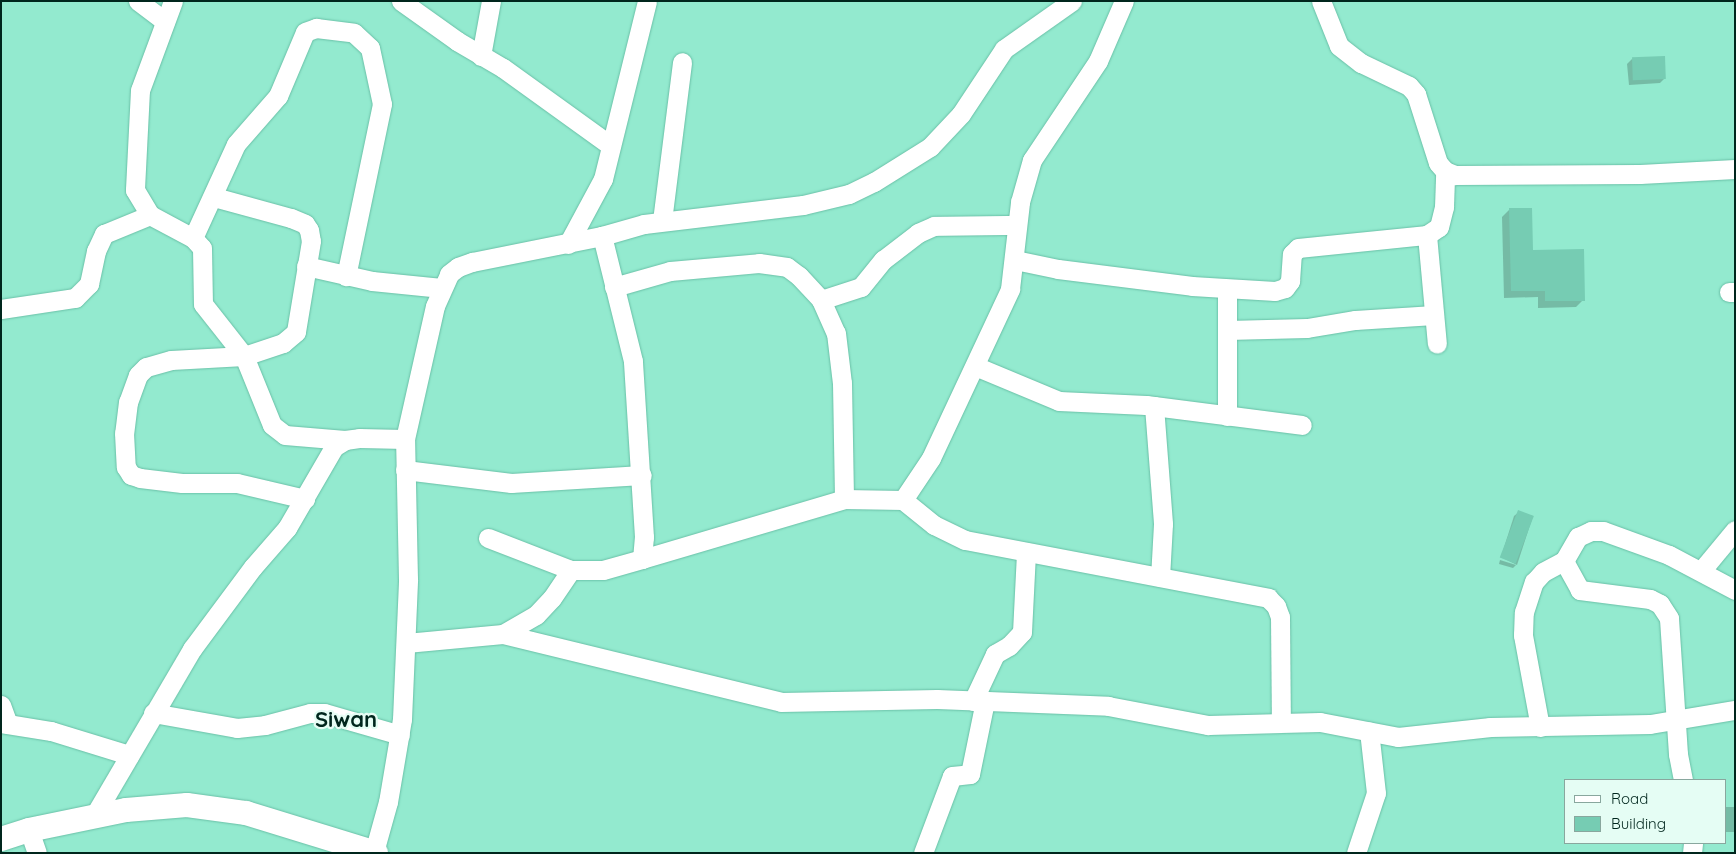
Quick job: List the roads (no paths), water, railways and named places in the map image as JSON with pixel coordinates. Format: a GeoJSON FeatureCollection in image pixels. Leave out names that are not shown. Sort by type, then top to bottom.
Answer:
{"type":"FeatureCollection","features":[{"type":"Feature","properties":{"kind":"main road"},"geometry":{"type":"LineString","coordinates":[[2,837],[94,816],[164,805],[215,808],[271,820],[365,851]]}},
{"type":"Feature","properties":{"kind":"street"},"geometry":{"type":"LineString","coordinates":[[138,1],[166,21]]}},
{"type":"Feature","properties":{"kind":"street"},"geometry":{"type":"LineString","coordinates":[[173,1],[140,90],[135,190],[150,215],[193,238],[202,248],[204,257],[200,293],[202,304],[244,356],[272,425],[286,434],[345,440],[405,439]]}},
{"type":"Feature","properties":{"kind":"street"},"geometry":{"type":"LineString","coordinates":[[401,1],[481,56],[503,68],[611,146]]}},
{"type":"Feature","properties":{"kind":"street"},"geometry":{"type":"LineString","coordinates":[[481,56],[491,1]]}},
{"type":"Feature","properties":{"kind":"street"},"geometry":{"type":"LineString","coordinates":[[568,244],[598,192],[647,1]]}},
{"type":"Feature","properties":{"kind":"street"},"geometry":{"type":"LineString","coordinates":[[365,851],[400,735],[406,643],[405,439],[419,366],[442,288],[458,266],[568,244],[662,221],[803,205],[849,194],[874,182],[942,136],[961,114],[1004,50],[1072,1]]}},
{"type":"Feature","properties":{"kind":"street"},"geometry":{"type":"LineString","coordinates":[[903,500],[921,477],[1010,289],[1015,260],[1016,225],[1025,180],[1036,150],[1098,60],[1124,1]]}},
{"type":"Feature","properties":{"kind":"street"},"geometry":{"type":"LineString","coordinates":[[1321,1],[1339,46],[1361,62],[1409,86],[1416,94],[1438,163],[1445,171],[1469,176],[1735,170]]}},
{"type":"Feature","properties":{"kind":"street"},"geometry":{"type":"LineString","coordinates":[[193,238],[214,197],[236,144],[278,96],[286,82],[299,39],[305,32],[316,28],[337,29],[363,39],[374,60],[382,104],[346,276]]}},
{"type":"Feature","properties":{"kind":"street"},"geometry":{"type":"LineString","coordinates":[[662,221],[682,62]]}},
{"type":"Feature","properties":{"kind":"street"},"geometry":{"type":"LineString","coordinates":[[1015,260],[1058,269],[1227,289],[1262,292],[1285,288],[1290,281],[1292,254],[1298,248],[1427,235],[1439,227],[1442,220],[1445,171]]}},
{"type":"Feature","properties":{"kind":"street"},"geometry":{"type":"LineString","coordinates":[[214,197],[305,224],[311,241],[296,332],[291,339],[244,356],[171,360],[146,367],[138,375],[128,402],[124,433],[126,467],[131,475],[140,478],[182,483],[237,483],[306,499]]}},
{"type":"Feature","properties":{"kind":"street"},"geometry":{"type":"LineString","coordinates":[[1,308],[76,298],[89,284],[96,251],[104,234],[150,215]]}},
{"type":"Feature","properties":{"kind":"street"},"geometry":{"type":"LineString","coordinates":[[821,300],[861,287],[883,260],[918,233],[934,226],[1016,225]]}},
{"type":"Feature","properties":{"kind":"street"},"geometry":{"type":"LineString","coordinates":[[1427,235],[1437,344]]}},
{"type":"Feature","properties":{"kind":"street"},"geometry":{"type":"LineString","coordinates":[[602,236],[633,360],[642,476],[642,559]]}},
{"type":"Feature","properties":{"kind":"street"},"geometry":{"type":"LineString","coordinates":[[614,287],[670,271],[774,264],[787,267],[799,276],[821,300],[831,316],[840,356],[844,498]]}},
{"type":"Feature","properties":{"kind":"street"},"geometry":{"type":"LineString","coordinates":[[306,266],[346,276],[442,288]]}},
{"type":"Feature","properties":{"kind":"street"},"geometry":{"type":"LineString","coordinates":[[1227,289],[1227,416]]}},
{"type":"Feature","properties":{"kind":"street"},"geometry":{"type":"LineString","coordinates":[[1227,330],[1307,328],[1355,320],[1434,315]]}},
{"type":"Feature","properties":{"kind":"street"},"geometry":{"type":"LineString","coordinates":[[975,366],[1060,401],[1154,406],[1302,425]]}},
{"type":"Feature","properties":{"kind":"street"},"geometry":{"type":"LineString","coordinates":[[1154,406],[1163,524],[1160,577]]}},
{"type":"Feature","properties":{"kind":"street"},"geometry":{"type":"LineString","coordinates":[[94,816],[192,649],[253,568],[287,528],[306,499],[334,447],[345,440]]}},
{"type":"Feature","properties":{"kind":"street"},"geometry":{"type":"LineString","coordinates":[[406,470],[511,483],[642,476]]}},
{"type":"Feature","properties":{"kind":"street"},"geometry":{"type":"LineString","coordinates":[[488,538],[571,570],[603,570],[844,498],[903,500],[950,535],[1026,552],[1257,594],[1276,606],[1280,617],[1281,722]]}},
{"type":"Feature","properties":{"kind":"street"},"geometry":{"type":"LineString","coordinates":[[1701,571],[1735,530]]}},
{"type":"Feature","properties":{"kind":"street"},"geometry":{"type":"LineString","coordinates":[[1540,727],[1523,635],[1524,612],[1534,582],[1543,572],[1564,560],[1578,537],[1591,531],[1604,531],[1701,571],[1735,590]]}},
{"type":"Feature","properties":{"kind":"street"},"geometry":{"type":"LineString","coordinates":[[923,853],[952,776],[970,774],[979,701],[995,654],[1009,646],[1022,632],[1026,552]]}},
{"type":"Feature","properties":{"kind":"street"},"geometry":{"type":"LineString","coordinates":[[1564,560],[1580,590],[1636,595],[1660,604],[1668,618],[1675,720],[1683,779]]}},
{"type":"Feature","properties":{"kind":"street"},"geometry":{"type":"LineString","coordinates":[[503,634],[536,615],[552,598],[571,570]]}},
{"type":"Feature","properties":{"kind":"street"},"geometry":{"type":"LineString","coordinates":[[406,643],[503,634],[781,702],[979,701],[1108,706],[1223,726],[1281,722],[1320,722],[1398,737],[1490,727],[1540,727],[1675,720],[1734,706]]}},
{"type":"Feature","properties":{"kind":"street"},"geometry":{"type":"LineString","coordinates":[[1,705],[5,723],[51,731],[130,755]]}},
{"type":"Feature","properties":{"kind":"street"},"geometry":{"type":"LineString","coordinates":[[153,713],[243,728],[299,715],[324,713],[400,735]]}},
{"type":"Feature","properties":{"kind":"street"},"geometry":{"type":"LineString","coordinates":[[1356,853],[1376,794],[1369,731]]}},
{"type":"Feature","properties":{"kind":"street"},"geometry":{"type":"LineString","coordinates":[[29,830],[37,853]]}},
{"type":"Feature","properties":{"kind":"district","name":"Siwan"},"geometry":{"type":"Point","coordinates":[346,720]}}]}
